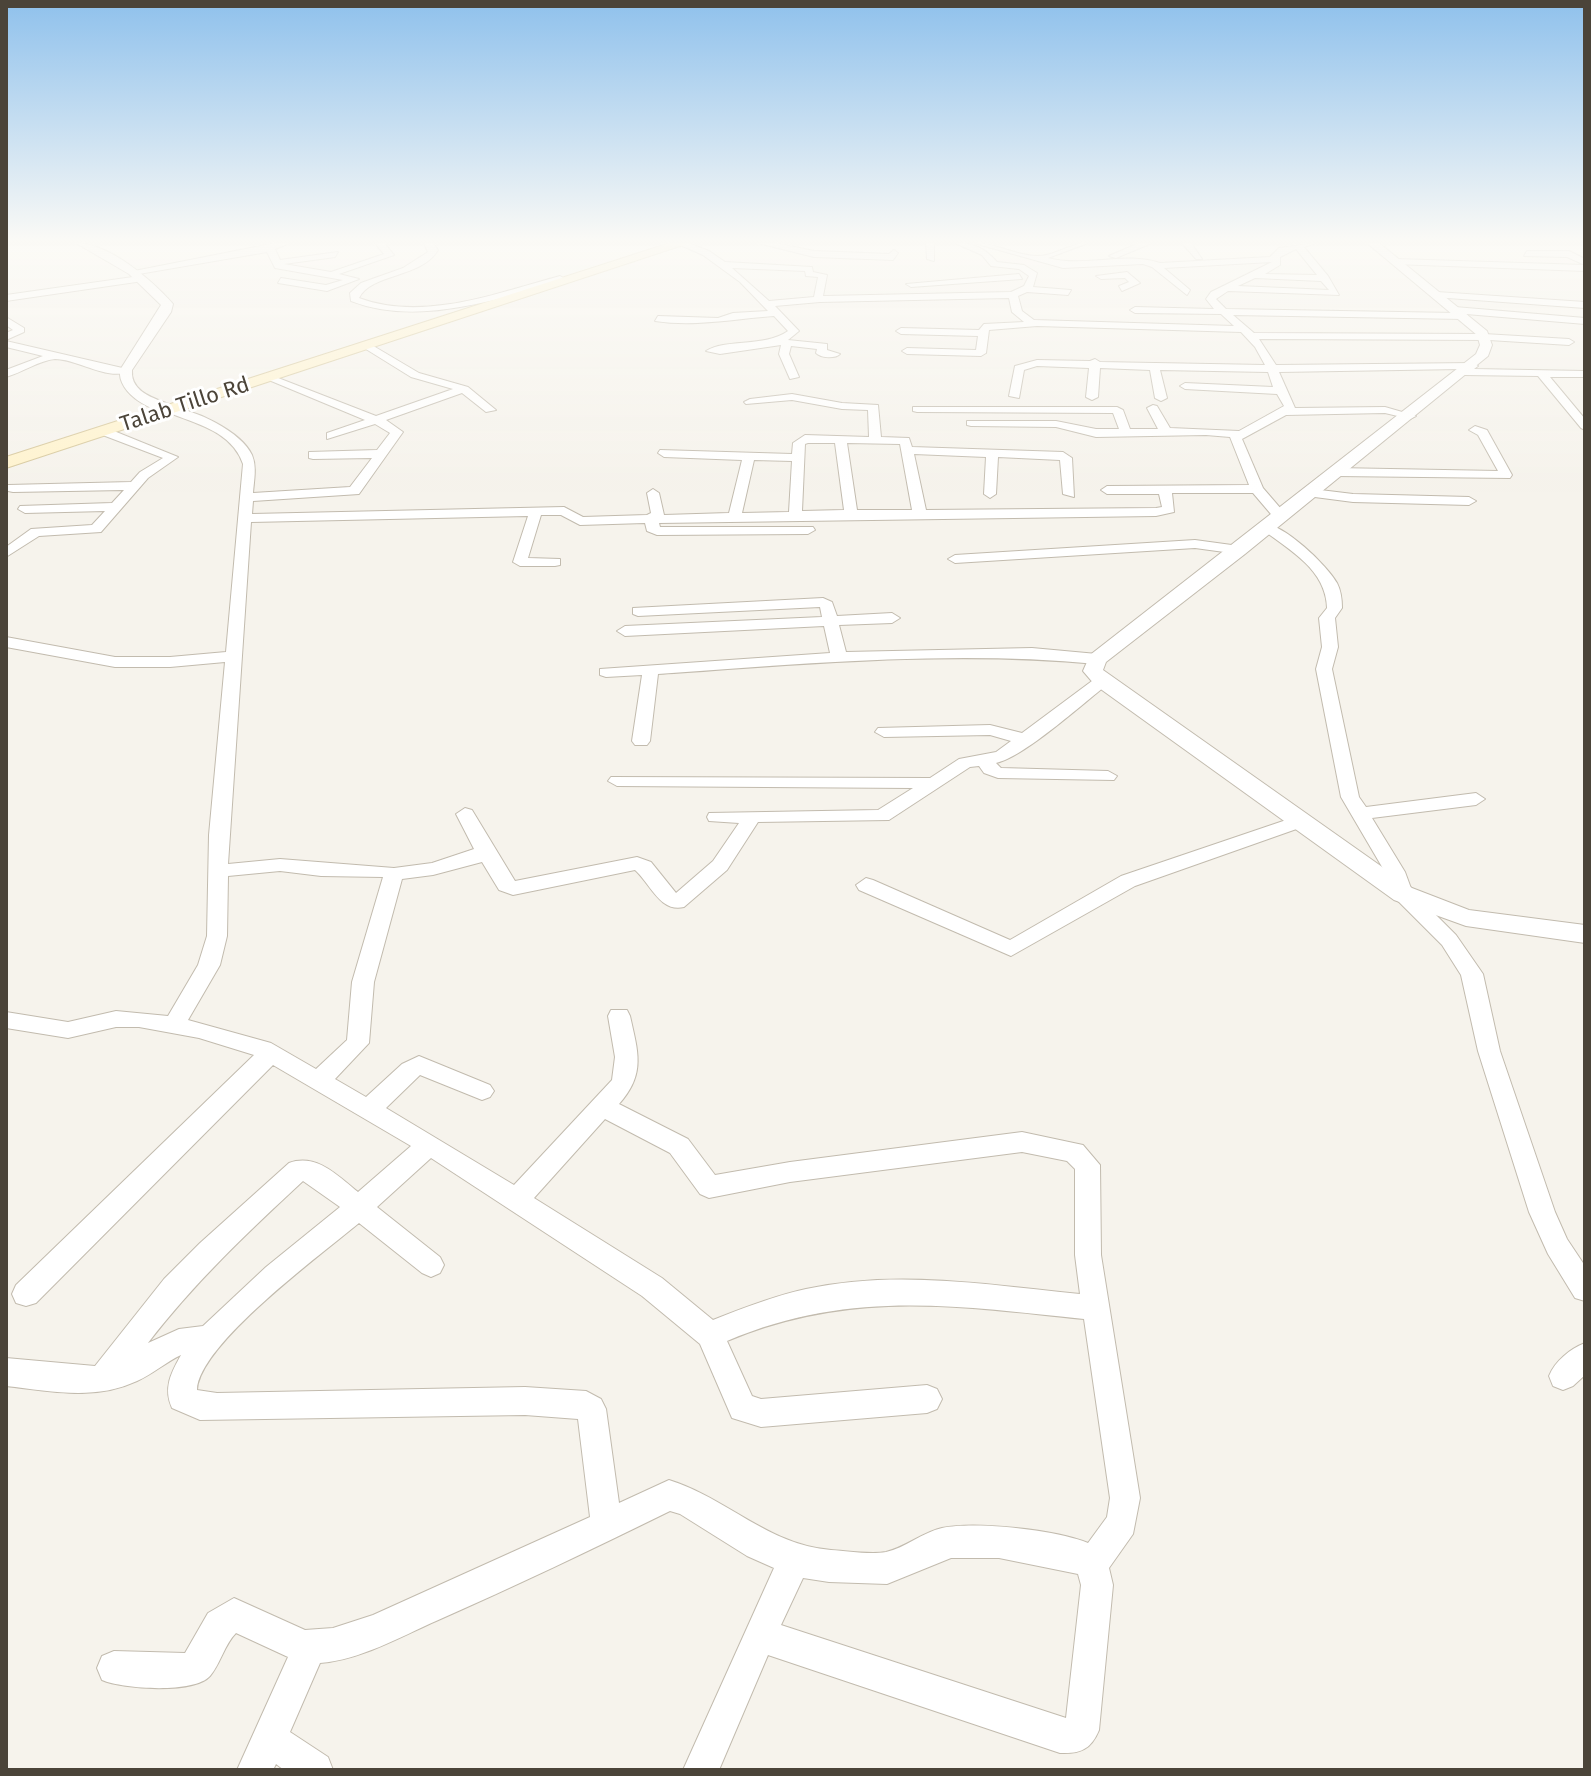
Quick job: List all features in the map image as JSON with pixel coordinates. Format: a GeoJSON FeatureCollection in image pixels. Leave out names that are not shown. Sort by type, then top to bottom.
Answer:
{"type":"FeatureCollection","features":[{"type":"Feature","properties":{"kind":"main road","name":"Talab Tillo Rd"},"geometry":{"type":"LineString","coordinates":[[6,463],[427,326]]}},
{"type":"Feature","properties":{"kind":"street"},"geometry":{"type":"LineString","coordinates":[[6,337],[20,330],[14,326]]}},
{"type":"Feature","properties":{"kind":"street"},"geometry":{"type":"LineString","coordinates":[[154,326],[126,370],[127,386],[132,392],[225,433],[239,443],[249,464],[217,871],[218,925],[214,949],[174,1025]]}},
{"type":"Feature","properties":{"kind":"street"},"geometry":{"type":"LineString","coordinates":[[782,326],[786,339],[784,354],[794,377]]}},
{"type":"Feature","properties":{"kind":"street"},"geometry":{"type":"LineString","coordinates":[[907,351],[981,353],[982,333],[988,326]]}},
{"type":"Feature","properties":{"kind":"street"},"geometry":{"type":"LineString","coordinates":[[1141,326],[1249,332],[1480,355],[1542,374],[1585,374]]}},
{"type":"Feature","properties":{"kind":"street"},"geometry":{"type":"LineString","coordinates":[[1242,326],[1266,355],[1278,391],[1290,406],[1236,440],[1274,522],[1318,567],[1336,600],[1335,608],[1327,618],[1330,647],[1324,669],[1345,780],[1359,814],[1395,872],[1403,894],[1466,918],[1585,934]]}},
{"type":"Feature","properties":{"kind":"street"},"geometry":{"type":"LineString","coordinates":[[1459,326],[1480,355]]}},
{"type":"Feature","properties":{"kind":"street"},"geometry":{"type":"LineString","coordinates":[[1192,328],[1198,344]]}},
{"type":"Feature","properties":{"kind":"street"},"geometry":{"type":"LineString","coordinates":[[901,331],[982,333]]}},
{"type":"Feature","properties":{"kind":"street"},"geometry":{"type":"LineString","coordinates":[[711,351],[817,333]]}},
{"type":"Feature","properties":{"kind":"street"},"geometry":{"type":"LineString","coordinates":[[786,339],[823,346],[821,353],[835,354]]}},
{"type":"Feature","properties":{"kind":"street"},"geometry":{"type":"LineString","coordinates":[[1015,396],[1020,366],[1056,361],[1271,368],[1480,355],[1569,342]]}},
{"type":"Feature","properties":{"kind":"street"},"geometry":{"type":"LineString","coordinates":[[6,344],[126,370]]}},
{"type":"Feature","properties":{"kind":"street"},"geometry":{"type":"LineString","coordinates":[[366,346],[415,375],[464,389],[490,410]]}},
{"type":"Feature","properties":{"kind":"street"},"geometry":{"type":"LineString","coordinates":[[1389,354],[1480,355]]}},
{"type":"Feature","properties":{"kind":"street"},"geometry":{"type":"LineString","coordinates":[[1266,355],[1281,355]]}},
{"type":"Feature","properties":{"kind":"street"},"geometry":{"type":"LineString","coordinates":[[1480,355],[1410,416],[1097,659],[1093,671],[1102,681],[1298,822],[1403,894],[1449,940],[1472,974],[1489,1051],[1542,1212],[1557,1246],[1585,1289]]}},
{"type":"Feature","properties":{"kind":"street"},"geometry":{"type":"LineString","coordinates":[[6,374],[53,356]]}},
{"type":"Feature","properties":{"kind":"street"},"geometry":{"type":"LineString","coordinates":[[1092,397],[1095,362]]}},
{"type":"Feature","properties":{"kind":"street"},"geometry":{"type":"LineString","coordinates":[[1154,365],[1157,403],[1166,432]]}},
{"type":"Feature","properties":{"kind":"street"},"geometry":{"type":"LineString","coordinates":[[1542,374],[1585,426]]}},
{"type":"Feature","properties":{"kind":"street"},"geometry":{"type":"LineString","coordinates":[[248,497],[352,491],[358,488],[397,430],[269,378]]}},
{"type":"Feature","properties":{"kind":"street"},"geometry":{"type":"LineString","coordinates":[[1185,386],[1278,391]]}},
{"type":"Feature","properties":{"kind":"street"},"geometry":{"type":"LineString","coordinates":[[331,436],[464,389]]}},
{"type":"Feature","properties":{"kind":"street"},"geometry":{"type":"LineString","coordinates":[[750,402],[792,397],[849,407],[874,407],[875,440]]}},
{"type":"Feature","properties":{"kind":"street"},"geometry":{"type":"LineString","coordinates":[[917,409],[1117,410],[1126,433]]}},
{"type":"Feature","properties":{"kind":"street"},"geometry":{"type":"LineString","coordinates":[[1284,412],[1382,410],[1410,416]]}},
{"type":"Feature","properties":{"kind":"street"},"geometry":{"type":"LineString","coordinates":[[963,423],[1056,424],[1096,433],[1212,431],[1241,435]]}},
{"type":"Feature","properties":{"kind":"street"},"geometry":{"type":"LineString","coordinates":[[1336,472],[1506,475],[1483,433],[1475,430]]}},
{"type":"Feature","properties":{"kind":"street"},"geometry":{"type":"LineString","coordinates":[[6,553],[34,532],[93,531],[134,486],[171,456],[104,431]]}},
{"type":"Feature","properties":{"kind":"street"},"geometry":{"type":"LineString","coordinates":[[653,493],[655,517],[652,528],[657,531],[808,535],[801,515],[799,458],[802,439],[902,440],[908,450],[920,514]]}},
{"type":"Feature","properties":{"kind":"street"},"geometry":{"type":"LineString","coordinates":[[840,439],[851,514]]}},
{"type":"Feature","properties":{"kind":"street"},"geometry":{"type":"LineString","coordinates":[[908,450],[1065,456],[1069,494]]}},
{"type":"Feature","properties":{"kind":"street"},"geometry":{"type":"LineString","coordinates":[[664,453],[799,458]]}},
{"type":"Feature","properties":{"kind":"street"},"geometry":{"type":"LineString","coordinates":[[990,494],[992,453]]}},
{"type":"Feature","properties":{"kind":"street"},"geometry":{"type":"LineString","coordinates":[[313,455],[380,454]]}},
{"type":"Feature","properties":{"kind":"street"},"geometry":{"type":"LineString","coordinates":[[735,516],[749,456]]}},
{"type":"Feature","properties":{"kind":"street"},"geometry":{"type":"LineString","coordinates":[[13,488],[134,486]]}},
{"type":"Feature","properties":{"kind":"street"},"geometry":{"type":"LineString","coordinates":[[1107,490],[1257,489]]}},
{"type":"Feature","properties":{"kind":"street"},"geometry":{"type":"LineString","coordinates":[[245,518],[536,511],[569,512],[573,519],[580,521],[655,517],[1165,512],[1169,509],[1165,490]]}},
{"type":"Feature","properties":{"kind":"street"},"geometry":{"type":"LineString","coordinates":[[1312,493],[1375,499],[1469,501]]}},
{"type":"Feature","properties":{"kind":"street"},"geometry":{"type":"LineString","coordinates":[[25,509],[116,507]]}},
{"type":"Feature","properties":{"kind":"street"},"geometry":{"type":"LineString","coordinates":[[536,511],[520,562],[555,562]]}},
{"type":"Feature","properties":{"kind":"street"},"geometry":{"type":"LineString","coordinates":[[955,559],[1195,544],[1239,550]]}},
{"type":"Feature","properties":{"kind":"street"},"geometry":{"type":"LineString","coordinates":[[638,611],[820,602],[827,605],[839,657]]}},
{"type":"Feature","properties":{"kind":"street"},"geometry":{"type":"LineString","coordinates":[[625,631],[892,618]]}},
{"type":"Feature","properties":{"kind":"street"},"geometry":{"type":"LineString","coordinates":[[6,642],[115,662],[170,662],[233,656]]}},
{"type":"Feature","properties":{"kind":"street"},"geometry":{"type":"LineString","coordinates":[[606,672],[839,657],[1032,653],[1097,659]]}},
{"type":"Feature","properties":{"kind":"street"},"geometry":{"type":"LineString","coordinates":[[641,741],[651,669]]}},
{"type":"Feature","properties":{"kind":"street"},"geometry":{"type":"LineString","coordinates":[[716,817],[882,816],[965,763],[1002,756],[1102,681]]}},
{"type":"Feature","properties":{"kind":"street"},"geometry":{"type":"LineString","coordinates":[[884,732],[936,733],[986,728],[1007,732],[1024,740]]}},
{"type":"Feature","properties":{"kind":"street"},"geometry":{"type":"LineString","coordinates":[[985,759],[990,769],[998,773],[1108,776]]}},
{"type":"Feature","properties":{"kind":"street"},"geometry":{"type":"LineString","coordinates":[[617,781],[932,783]]}},
{"type":"Feature","properties":{"kind":"street"},"geometry":{"type":"LineString","coordinates":[[1359,814],[1476,799]]}},
{"type":"Feature","properties":{"kind":"street"},"geometry":{"type":"LineString","coordinates":[[465,814],[506,885],[513,888],[637,863],[644,866],[671,900],[677,902],[734,850],[751,818]]}},
{"type":"Feature","properties":{"kind":"street"},"geometry":{"type":"LineString","coordinates":[[866,885],[1011,949],[1128,881],[1298,822]]}},
{"type":"Feature","properties":{"kind":"street"},"geometry":{"type":"LineString","coordinates":[[217,871],[280,865],[394,874],[453,864],[475,858],[484,850]]}},
{"type":"Feature","properties":{"kind":"street"},"geometry":{"type":"LineString","coordinates":[[317,1082],[358,1043],[363,982],[394,874]]}},
{"type":"Feature","properties":{"kind":"street"},"geometry":{"type":"LineString","coordinates":[[516,1200],[623,1083],[627,1057],[619,1016]]}},
{"type":"Feature","properties":{"kind":"street"},"geometry":{"type":"LineString","coordinates":[[6,1020],[68,1030],[127,1018],[230,1038],[271,1053],[429,1145],[652,1287],[710,1335],[740,1405],[752,1412],[927,1399]]}},
{"type":"Feature","properties":{"kind":"street"},"geometry":{"type":"LineString","coordinates":[[26,1294],[271,1053]]}},
{"type":"Feature","properties":{"kind":"street"},"geometry":{"type":"LineString","coordinates":[[368,1110],[419,1065],[482,1091]]}},
{"type":"Feature","properties":{"kind":"street"},"geometry":{"type":"LineString","coordinates":[[604,1107],[679,1146],[709,1187],[790,1172],[1022,1142],[1074,1152],[1088,1165],[1088,1255],[1125,1498],[1122,1523],[1092,1565]]}},
{"type":"Feature","properties":{"kind":"street"},"geometry":{"type":"LineString","coordinates":[[429,1145],[244,1303],[208,1339],[182,1379],[179,1392],[189,1403],[200,1406],[525,1401],[586,1405],[591,1409],[607,1525]]}},
{"type":"Feature","properties":{"kind":"street"},"geometry":{"type":"LineString","coordinates":[[103,1379],[174,1288],[292,1173],[303,1169],[314,1172],[431,1265]]}},
{"type":"Feature","properties":{"kind":"street"},"geometry":{"type":"LineString","coordinates":[[710,1335],[763,1312],[831,1294],[860,1291],[916,1291],[1095,1308]]}},
{"type":"Feature","properties":{"kind":"street"},"geometry":{"type":"LineString","coordinates":[[6,1372],[103,1379],[124,1373],[175,1341],[208,1339]]}},
{"type":"Feature","properties":{"kind":"street"},"geometry":{"type":"LineString","coordinates":[[1563,1376],[1585,1356]]}},
{"type":"Feature","properties":{"kind":"street"},"geometry":{"type":"LineString","coordinates":[[114,1668],[191,1670],[206,1656],[220,1624],[234,1615],[310,1647],[333,1645],[375,1631],[539,1559],[661,1499],[677,1496],[758,1545],[795,1560],[854,1568],[887,1568],[937,1545],[999,1542],[1082,1557],[1092,1565],[1097,1585],[1084,1717],[1081,1730],[1075,1736],[1060,1735],[759,1635]]}},
{"type":"Feature","properties":{"kind":"street"},"geometry":{"type":"LineString","coordinates":[[701,1770],[795,1560]]}},
{"type":"Feature","properties":{"kind":"street"},"geometry":{"type":"LineString","coordinates":[[310,1647],[262,1754],[315,1770]]}}]}
